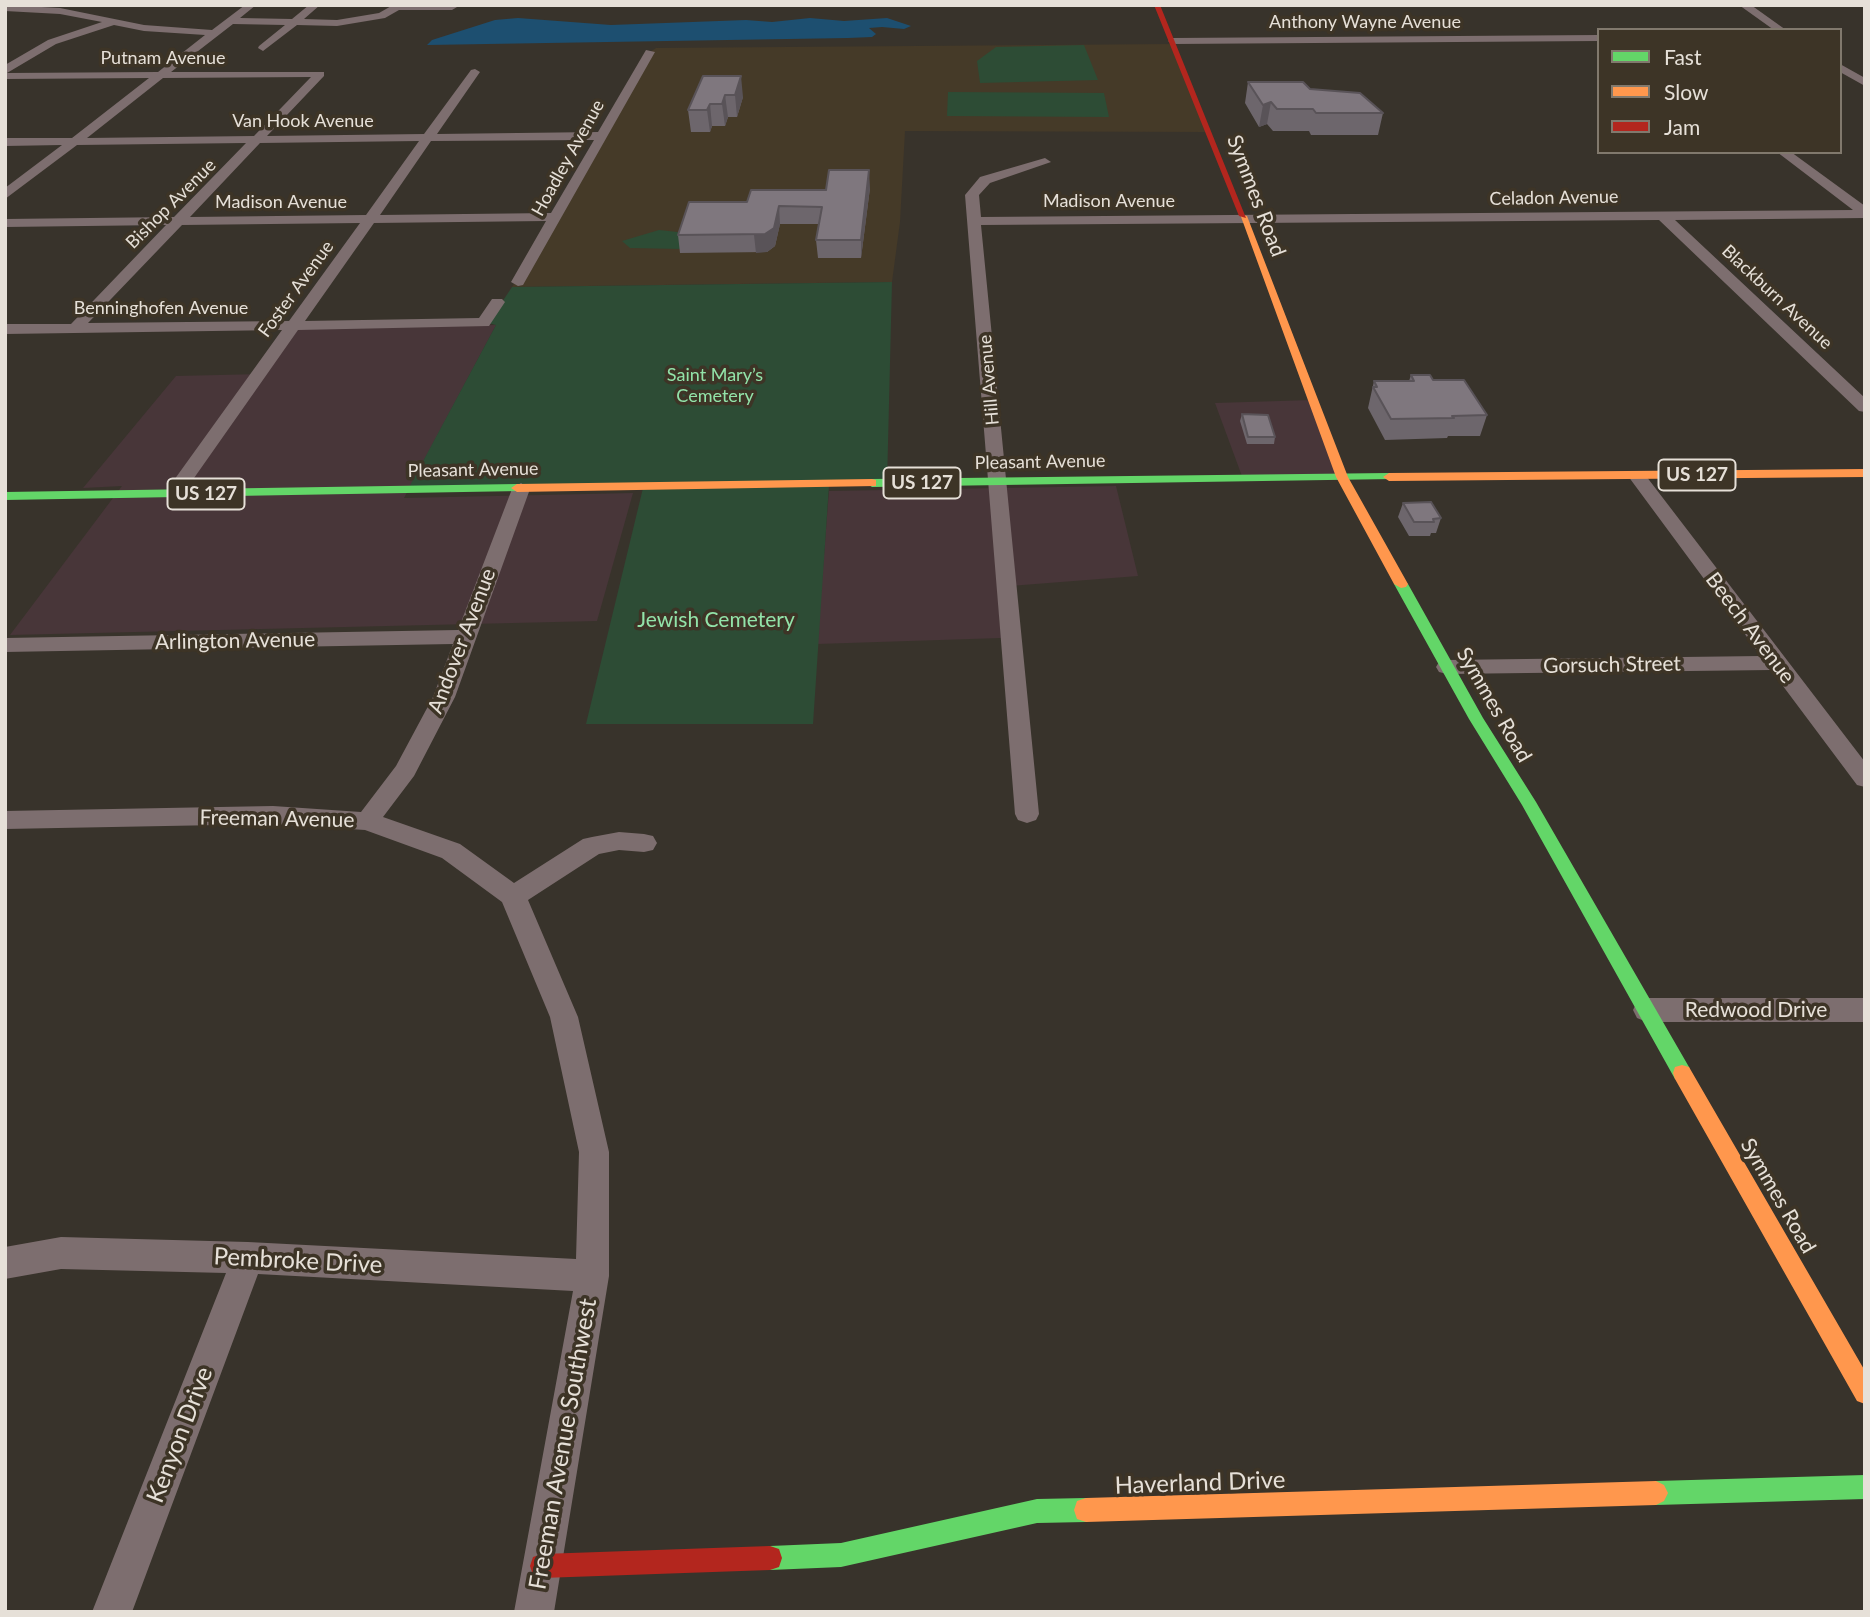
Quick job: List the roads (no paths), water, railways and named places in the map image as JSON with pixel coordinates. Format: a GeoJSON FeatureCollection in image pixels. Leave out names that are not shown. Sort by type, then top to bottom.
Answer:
{"type":"FeatureCollection","features":[{"type":"Feature","properties":{"kind":"main road","name":"Symmes Road"},"geometry":{"type":"LineString","coordinates":[[1157,5],[1244,220],[1342,477],[1447,667],[1647,1010],[1865,1393]]}},
{"type":"Feature","properties":{"kind":"main road","name":"Pleasant Avenue"},"geometry":{"type":"LineString","coordinates":[[5,496],[999,481],[1865,473]]}},
{"type":"Feature","properties":{"kind":"main road","name":"Haverland Drive"},"geometry":{"type":"LineString","coordinates":[[542,1566],[841,1555],[1037,1511],[1865,1487]]}},
{"type":"Feature","properties":{"kind":"street"},"geometry":{"type":"LineString","coordinates":[[5,195],[251,5]]}},
{"type":"Feature","properties":{"kind":"street"},"geometry":{"type":"LineString","coordinates":[[263,48],[315,5]]}},
{"type":"Feature","properties":{"kind":"street"},"geometry":{"type":"LineString","coordinates":[[337,23],[354,18],[370,5]]}},
{"type":"Feature","properties":{"kind":"street"},"geometry":{"type":"LineString","coordinates":[[1744,5],[1778,28]]}},
{"type":"Feature","properties":{"kind":"street"},"geometry":{"type":"LineString","coordinates":[[229,22],[337,23],[382,16],[397,7],[452,7]]}},
{"type":"Feature","properties":{"kind":"street"},"geometry":{"type":"LineString","coordinates":[[5,8],[60,10],[144,28],[213,33]]}},
{"type":"Feature","properties":{"kind":"street"},"geometry":{"type":"LineString","coordinates":[[5,70],[52,42],[114,22]]}},
{"type":"Feature","properties":{"kind":"street","name":"Anthony Wayne Avenue"},"geometry":{"type":"LineString","coordinates":[[1173,41],[1597,38]]}},
{"type":"Feature","properties":{"kind":"street","name":"Hoadley Avenue"},"geometry":{"type":"LineString","coordinates":[[518,282],[650,52]]}},
{"type":"Feature","properties":{"kind":"street"},"geometry":{"type":"LineString","coordinates":[[1842,68],[1865,83]]}},
{"type":"Feature","properties":{"kind":"street","name":"Foster Avenue"},"geometry":{"type":"LineString","coordinates":[[173,494],[425,138],[475,72]]}},
{"type":"Feature","properties":{"kind":"street","name":"Putnam Avenue"},"geometry":{"type":"LineString","coordinates":[[5,76],[320,74]]}},
{"type":"Feature","properties":{"kind":"street","name":"Bishop Avenue"},"geometry":{"type":"LineString","coordinates":[[75,328],[320,74]]}},
{"type":"Feature","properties":{"kind":"street","name":"Van Hook Avenue"},"geometry":{"type":"LineString","coordinates":[[5,142],[602,136]]}},
{"type":"Feature","properties":{"kind":"street"},"geometry":{"type":"LineString","coordinates":[[1786,154],[1865,213]]}},
{"type":"Feature","properties":{"kind":"street","name":"Hill Avenue"},"geometry":{"type":"LineString","coordinates":[[1027,814],[972,195],[985,180],[1014,169],[1045,162]]}},
{"type":"Feature","properties":{"kind":"street","name":"Celadon Avenue"},"geometry":{"type":"LineString","coordinates":[[1244,220],[1865,213]]}},
{"type":"Feature","properties":{"kind":"street","name":"Blackburn Avenue"},"geometry":{"type":"LineString","coordinates":[[1663,216],[1865,407]]}},
{"type":"Feature","properties":{"kind":"street","name":"Madison Avenue"},"geometry":{"type":"LineString","coordinates":[[5,223],[557,217]]}},
{"type":"Feature","properties":{"kind":"street","name":"Madison Avenue"},"geometry":{"type":"LineString","coordinates":[[974,221],[1244,220]]}},
{"type":"Feature","properties":{"kind":"street","name":"Benninghofen Avenue"},"geometry":{"type":"LineString","coordinates":[[5,329],[484,324],[497,302]]}},
{"type":"Feature","properties":{"kind":"street","name":"Beech Avenue"},"geometry":{"type":"LineString","coordinates":[[1637,476],[1865,779]]}},
{"type":"Feature","properties":{"kind":"street","name":"Andover Avenue"},"geometry":{"type":"LineString","coordinates":[[367,821],[406,770],[444,696],[521,489]]}},
{"type":"Feature","properties":{"kind":"street","name":"Arlington Avenue"},"geometry":{"type":"LineString","coordinates":[[5,645],[464,637]]}},
{"type":"Feature","properties":{"kind":"street","name":"Gorsuch Street"},"geometry":{"type":"LineString","coordinates":[[1447,667],[1776,663]]}},
{"type":"Feature","properties":{"kind":"street","name":"Freeman Avenue"},"geometry":{"type":"LineString","coordinates":[[5,820],[273,816],[367,821],[451,851],[513,896]]}},
{"type":"Feature","properties":{"kind":"street"},"geometry":{"type":"LineString","coordinates":[[592,1276],[594,1152],[564,1017],[513,896],[592,846],[619,841],[644,843]]}},
{"type":"Feature","properties":{"kind":"street","name":"Redwood Drive"},"geometry":{"type":"LineString","coordinates":[[1647,1010],[1865,1010]]}},
{"type":"Feature","properties":{"kind":"street","name":"Pembroke Drive"},"geometry":{"type":"LineString","coordinates":[[5,1263],[61,1253],[248,1258],[592,1276]]}},
{"type":"Feature","properties":{"kind":"street","name":"Kenyon Drive"},"geometry":{"type":"LineString","coordinates":[[112,1612],[248,1258]]}},
{"type":"Feature","properties":{"kind":"street","name":"Freeman Avenue Southwest"},"geometry":{"type":"LineString","coordinates":[[534,1612],[592,1276]]}},
{"type":"Feature","properties":{"kind":"water"},"geometry":{"type":"Polygon","coordinates":[[[518,18],[611,25],[887,18],[911,26],[904,29],[869,28],[876,34],[872,37],[848,38],[427,45],[432,40],[495,20],[518,18]]]}},
{"type":"Feature","properties":{"kind":"park label","name":"Saint Mary’s Cemetery"},"geometry":{"type":"Point","coordinates":[715,385]}},
{"type":"Feature","properties":{"kind":"park label","name":"Jewish Cemetery"},"geometry":{"type":"Point","coordinates":[716,620]}}]}
